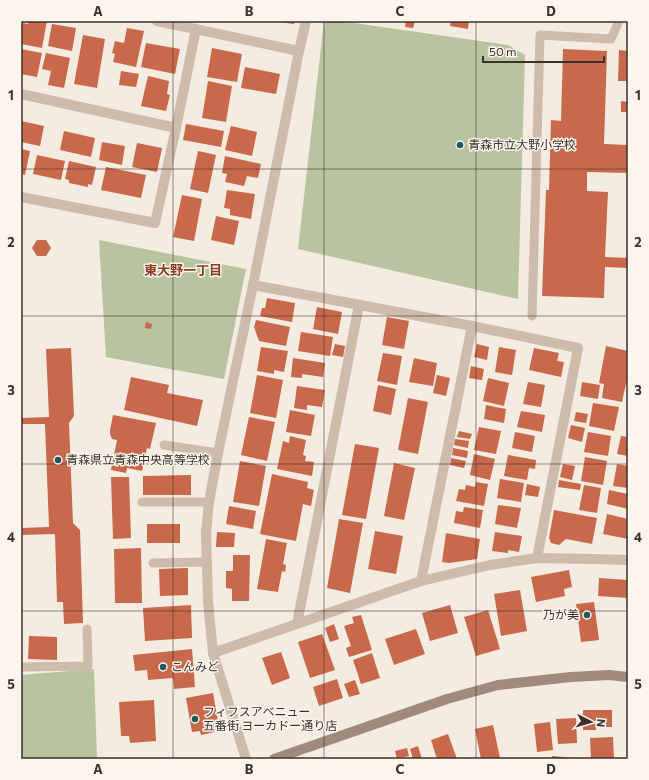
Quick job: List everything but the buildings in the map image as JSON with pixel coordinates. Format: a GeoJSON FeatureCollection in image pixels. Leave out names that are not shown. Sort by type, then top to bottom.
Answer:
{"type":"FeatureCollection","features":[{"type":"Feature","properties":{"kind":"street"},"geometry":{"type":"LineString","coordinates":[[157,21],[298,51]]}},
{"type":"Feature","properties":{"kind":"street"},"geometry":{"type":"LineString","coordinates":[[246,759],[213,653],[208,602],[206,533],[209,502],[218,453],[253,285],[298,51],[306,21]]}},
{"type":"Feature","properties":{"kind":"street"},"geometry":{"type":"LineString","coordinates":[[21,197],[155,223],[196,29]]}},
{"type":"Feature","properties":{"kind":"street"},"geometry":{"type":"LineString","coordinates":[[21,94],[176,128]]}},
{"type":"Feature","properties":{"kind":"street"},"geometry":{"type":"LineString","coordinates":[[253,285],[472,326],[578,348],[537,558]]}},
{"type":"Feature","properties":{"kind":"street"},"geometry":{"type":"LineString","coordinates":[[297,624],[359,305]]}},
{"type":"Feature","properties":{"kind":"street"},"geometry":{"type":"LineString","coordinates":[[421,581],[472,326]]}},
{"type":"Feature","properties":{"kind":"street"},"geometry":{"type":"LineString","coordinates":[[213,653],[421,581],[490,565],[537,558],[628,560]]}},
{"type":"Feature","properties":{"kind":"street"},"geometry":{"type":"LineString","coordinates":[[274,759],[447,699],[498,685],[571,677],[609,675],[628,677]]}},
{"type":"Feature","properties":{"kind":"lane"},"geometry":{"type":"LineString","coordinates":[[532,316],[540,35],[611,39],[619,21]]}},
{"type":"Feature","properties":{"kind":"lane"},"geometry":{"type":"LineString","coordinates":[[164,445],[218,453]]}},
{"type":"Feature","properties":{"kind":"lane"},"geometry":{"type":"LineString","coordinates":[[142,502],[209,502]]}},
{"type":"Feature","properties":{"kind":"lane"},"geometry":{"type":"LineString","coordinates":[[153,563],[207,562]]}},
{"type":"Feature","properties":{"kind":"lane"},"geometry":{"type":"LineString","coordinates":[[21,667],[88,666],[87,629]]}},
{"type":"Feature","properties":{"kind":"green space"},"geometry":{"type":"Polygon","coordinates":[[[324,21],[340,21],[508,45],[525,55],[518,299],[298,249],[324,21]]]}},
{"type":"Feature","properties":{"kind":"green space"},"geometry":{"type":"Polygon","coordinates":[[[99,240],[246,269],[224,379],[106,357],[99,240]]]}},
{"type":"Feature","properties":{"kind":"green space"},"geometry":{"type":"Polygon","coordinates":[[[94,669],[97,759],[21,759],[21,675],[94,669]]]}},
{"type":"Feature","properties":{"kind":"place","name":"青森市立大野小学校"},"geometry":{"type":"Point","coordinates":[460,145]}},
{"type":"Feature","properties":{"kind":"place","name":"青森県立青森中央高等学校"},"geometry":{"type":"Point","coordinates":[58,460]}},
{"type":"Feature","properties":{"kind":"place","name":"乃が美"},"geometry":{"type":"Point","coordinates":[587,615]}},
{"type":"Feature","properties":{"kind":"place","name":"こんみど"},"geometry":{"type":"Point","coordinates":[163,667]}},
{"type":"Feature","properties":{"kind":"place","name":"フィフスアベニュー 五番街 ヨーカドー通り店"},"geometry":{"type":"Point","coordinates":[195,719]}},
{"type":"Feature","properties":{"kind":"district","name":"東大野一丁目"},"geometry":{"type":"Point","coordinates":[183,270]}}]}
